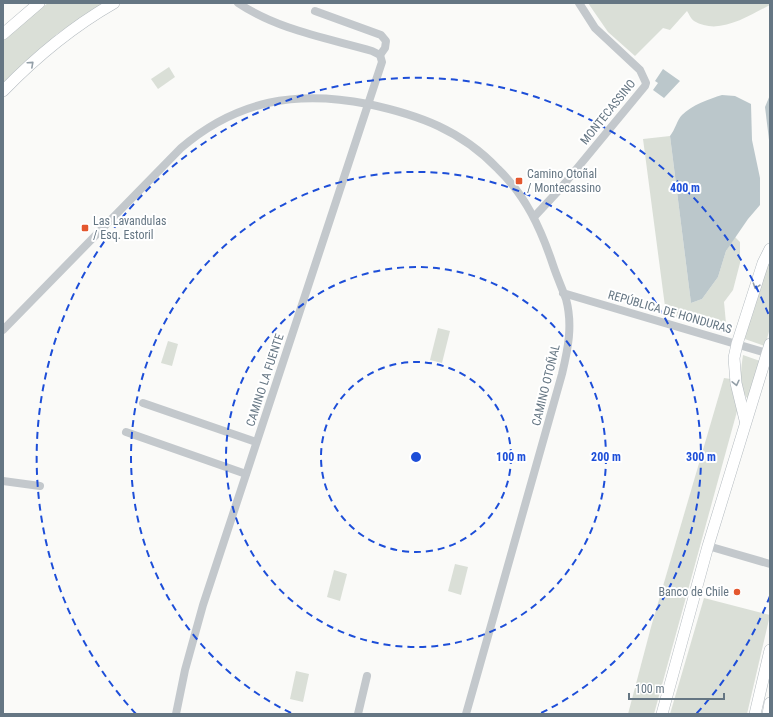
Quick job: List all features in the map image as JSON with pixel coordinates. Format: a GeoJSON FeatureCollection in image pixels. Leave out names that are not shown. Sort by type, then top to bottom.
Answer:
{"type":"FeatureCollection","features":[{"type":"Feature","properties":{"kind":"street"},"geometry":{"type":"LineString","coordinates":[[3,34],[27,6],[39,3]]}},
{"type":"Feature","properties":{"kind":"street"},"geometry":{"type":"LineString","coordinates":[[3,91],[50,48],[84,22],[114,3]]}},
{"type":"Feature","properties":{"kind":"street"},"geometry":{"type":"LineString","coordinates":[[238,3],[281,25],[380,55]]}},
{"type":"Feature","properties":{"kind":"street","name":"MONTECASSINO"},"geometry":{"type":"LineString","coordinates":[[534,217],[560,189],[645,86],[646,82],[640,70],[595,28],[579,3]]}},
{"type":"Feature","properties":{"kind":"street","name":"CAMINO LA FUENTE"},"geometry":{"type":"LineString","coordinates":[[176,714],[202,605],[381,69],[380,55],[385,48],[386,41],[381,35],[315,11]]}},
{"type":"Feature","properties":{"kind":"street","name":"CAMINO OTOÑAL"},"geometry":{"type":"LineString","coordinates":[[3,330],[181,148],[211,125],[246,109],[285,99],[326,98],[397,110],[423,118],[446,129],[468,143],[489,160],[507,178],[534,217],[563,293],[570,326],[567,354],[466,714]]}},
{"type":"Feature","properties":{"kind":"street"},"geometry":{"type":"LineString","coordinates":[[746,423],[734,375],[737,344],[763,263],[770,250]]}},
{"type":"Feature","properties":{"kind":"street","name":"REPÚBLICA DE HONDURAS"},"geometry":{"type":"LineString","coordinates":[[563,293],[737,344],[769,350]]}},
{"type":"Feature","properties":{"kind":"street"},"geometry":{"type":"LineString","coordinates":[[662,714],[708,546],[769,350]]}},
{"type":"Feature","properties":{"kind":"street"},"geometry":{"type":"LineString","coordinates":[[143,403],[256,442]]}},
{"type":"Feature","properties":{"kind":"street"},"geometry":{"type":"LineString","coordinates":[[126,432],[246,474]]}},
{"type":"Feature","properties":{"kind":"street"},"geometry":{"type":"LineString","coordinates":[[3,481],[40,486]]}},
{"type":"Feature","properties":{"kind":"street"},"geometry":{"type":"LineString","coordinates":[[708,546],[770,564]]}},
{"type":"Feature","properties":{"kind":"street"},"geometry":{"type":"LineString","coordinates":[[755,714],[768,665],[770,650]]}},
{"type":"Feature","properties":{"kind":"street"},"geometry":{"type":"LineString","coordinates":[[358,714],[367,676]]}},
{"type":"Feature","properties":{"kind":"street"},"geometry":{"type":"LineString","coordinates":[[768,714],[770,704]]}},
{"type":"Feature","properties":{"kind":"shaded area"},"geometry":{"type":"Polygon","coordinates":[[[48,3],[103,3],[57,34],[3,85],[3,37],[48,3]]]}},
{"type":"Feature","properties":{"kind":"shaded area"},"geometry":{"type":"Polygon","coordinates":[[[588,3],[770,3],[770,5],[733,23],[713,26],[704,25],[694,21],[687,11],[670,30],[663,28],[635,56],[608,32],[588,3]]]}},
{"type":"Feature","properties":{"kind":"shaded area"},"geometry":{"type":"Polygon","coordinates":[[[169,67],[175,77],[158,89],[151,79],[169,67]]]}},
{"type":"Feature","properties":{"kind":"shaded area"},"geometry":{"type":"Polygon","coordinates":[[[663,69],[680,81],[664,98],[653,90],[658,83],[655,81],[663,69]]]}},
{"type":"Feature","properties":{"kind":"shaded area"},"geometry":{"type":"Polygon","coordinates":[[[722,95],[735,96],[751,104],[752,140],[760,178],[760,205],[748,219],[726,251],[718,277],[702,299],[691,303],[670,136],[680,117],[686,111],[712,98],[722,95]]]}},
{"type":"Feature","properties":{"kind":"shaded area"},"geometry":{"type":"Polygon","coordinates":[[[770,95],[770,148],[765,107],[770,95]]]}},
{"type":"Feature","properties":{"kind":"shaded area"},"geometry":{"type":"Polygon","coordinates":[[[670,136],[691,303],[702,299],[718,277],[726,251],[735,237],[740,242],[740,263],[733,290],[724,302],[727,334],[666,314],[643,139],[670,136]]]}},
{"type":"Feature","properties":{"kind":"shaded area"},"geometry":{"type":"Polygon","coordinates":[[[770,254],[770,328],[765,346],[742,338],[770,254]]]}},
{"type":"Feature","properties":{"kind":"shaded area"},"geometry":{"type":"Polygon","coordinates":[[[438,328],[450,331],[442,363],[430,360],[438,328]]]}},
{"type":"Feature","properties":{"kind":"shaded area"},"geometry":{"type":"Polygon","coordinates":[[[168,341],[178,344],[172,366],[161,363],[168,341]]]}},
{"type":"Feature","properties":{"kind":"shaded area"},"geometry":{"type":"Polygon","coordinates":[[[743,355],[760,361],[748,399],[741,384],[743,355]]]}},
{"type":"Feature","properties":{"kind":"shaded area"},"geometry":{"type":"Polygon","coordinates":[[[724,378],[731,379],[739,404],[654,714],[628,714],[651,627],[724,378]]]}},
{"type":"Feature","properties":{"kind":"shaded area"},"geometry":{"type":"Polygon","coordinates":[[[455,564],[468,567],[461,595],[448,591],[455,564]]]}},
{"type":"Feature","properties":{"kind":"shaded area"},"geometry":{"type":"Polygon","coordinates":[[[334,570],[347,574],[340,601],[327,597],[334,570]]]}},
{"type":"Feature","properties":{"kind":"shaded area"},"geometry":{"type":"Polygon","coordinates":[[[704,598],[770,615],[747,714],[670,714],[704,598]]]}},
{"type":"Feature","properties":{"kind":"shaded area"},"geometry":{"type":"Polygon","coordinates":[[[296,671],[309,674],[303,702],[290,699],[296,671]]]}},
{"type":"Feature","properties":{"kind":"place","name":"Camino Otoñal / Montecassino"},"geometry":{"type":"Point","coordinates":[519,181]}},
{"type":"Feature","properties":{"kind":"place","name":"Las Lavandulas / Esq. Estoril"},"geometry":{"type":"Point","coordinates":[85,228]}},
{"type":"Feature","properties":{"kind":"place","name":"Banco de Chile"},"geometry":{"type":"Point","coordinates":[737,592]}}]}
